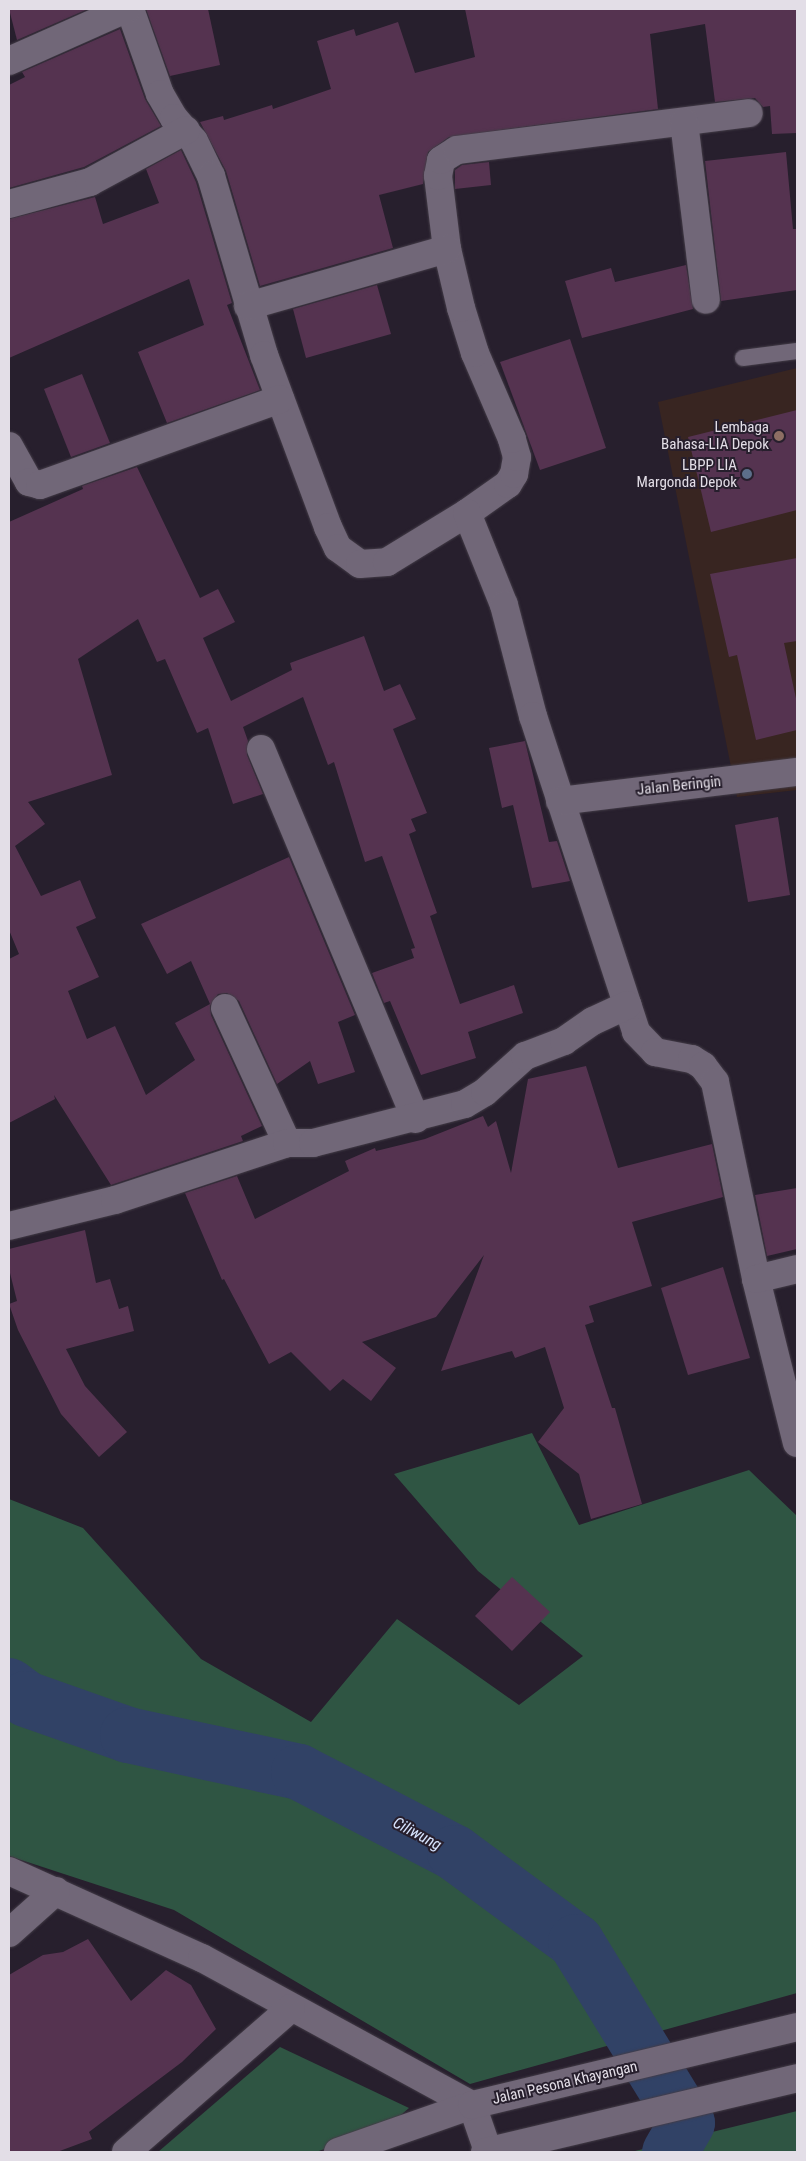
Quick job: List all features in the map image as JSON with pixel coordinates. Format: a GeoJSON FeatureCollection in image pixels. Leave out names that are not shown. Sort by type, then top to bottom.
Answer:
{"type":"FeatureCollection","features":[{"type":"Feature","properties":{"kind":"street"},"geometry":{"type":"LineString","coordinates":[[9,61],[126,9]]}},
{"type":"Feature","properties":{"kind":"street"},"geometry":{"type":"LineString","coordinates":[[130,9],[160,94],[174,118],[186,130],[211,176],[248,306],[280,399],[328,527],[338,548],[350,560],[373,565],[387,562],[467,513],[508,484],[517,457],[502,414],[475,353],[448,249],[438,176],[441,160],[446,154],[457,150],[749,114]]}},
{"type":"Feature","properties":{"kind":"street"},"geometry":{"type":"LineString","coordinates":[[684,122],[706,300]]}},
{"type":"Feature","properties":{"kind":"street"},"geometry":{"type":"LineString","coordinates":[[9,204],[90,182],[186,130]]}},
{"type":"Feature","properties":{"kind":"street"},"geometry":{"type":"LineString","coordinates":[[248,306],[448,249]]}},
{"type":"Feature","properties":{"kind":"street"},"geometry":{"type":"LineString","coordinates":[[9,446],[29,482],[40,485],[280,399]]}},
{"type":"Feature","properties":{"kind":"street"},"geometry":{"type":"LineString","coordinates":[[467,513],[504,605],[560,801],[636,1032],[645,1044],[667,1056],[692,1058],[703,1066],[715,1082],[756,1279],[796,1429]]}},
{"type":"Feature","properties":{"kind":"street"},"geometry":{"type":"LineString","coordinates":[[261,749],[416,1119]]}},
{"type":"Feature","properties":{"kind":"street","name":"Jalan Beringin"},"geometry":{"type":"LineString","coordinates":[[560,801],[797,772]]}},
{"type":"Feature","properties":{"kind":"street"},"geometry":{"type":"LineString","coordinates":[[9,1226],[115,1200],[287,1142],[313,1143],[416,1119],[465,1104],[485,1092],[525,1056],[564,1041],[592,1021],[627,1005]]}},
{"type":"Feature","properties":{"kind":"street"},"geometry":{"type":"LineString","coordinates":[[225,1008],[287,1142]]}},
{"type":"Feature","properties":{"kind":"street"},"geometry":{"type":"LineString","coordinates":[[756,1279],[797,1269]]}},
{"type":"Feature","properties":{"kind":"street"},"geometry":{"type":"LineString","coordinates":[[9,1871],[202,1958],[472,2105],[487,2152],[515,2143],[797,2078]]}},
{"type":"Feature","properties":{"kind":"street"},"geometry":{"type":"LineString","coordinates":[[9,1933],[56,1891]]}},
{"type":"Feature","properties":{"kind":"street"},"geometry":{"type":"LineString","coordinates":[[126,2152],[291,2008]]}},
{"type":"Feature","properties":{"kind":"street","name":"Jalan Pesona Khayangan"},"geometry":{"type":"LineString","coordinates":[[338,2152],[472,2105],[797,2027]]}},
{"type":"Feature","properties":{"kind":"lane"},"geometry":{"type":"LineString","coordinates":[[743,358],[797,351]]}},
{"type":"Feature","properties":{"kind":"shaded area"},"geometry":{"type":"Polygon","coordinates":[[[797,368],[797,790],[737,797],[658,402],[797,368]]]}},
{"type":"Feature","properties":{"kind":"green space"},"geometry":{"type":"Polygon","coordinates":[[[532,1433],[579,1525],[749,1470],[797,1516],[797,1993],[470,2084],[174,1910],[9,1856],[9,1499],[83,1528],[201,1659],[311,1722],[397,1619],[519,1705],[583,1656],[478,1571],[394,1474],[532,1433]]]}},
{"type":"Feature","properties":{"kind":"green space"},"geometry":{"type":"Polygon","coordinates":[[[280,2047],[409,2108],[387,2127],[316,2152],[158,2152],[280,2047]]]}},
{"type":"Feature","properties":{"kind":"green space"},"geometry":{"type":"Polygon","coordinates":[[[797,2111],[797,2152],[631,2152],[797,2111]]]}},
{"type":"Feature","properties":{"kind":"building"},"geometry":{"type":"Polygon","coordinates":[[[9,9],[88,9],[17,40],[9,9]]]}},
{"type":"Feature","properties":{"kind":"building"},"geometry":{"type":"Polygon","coordinates":[[[146,9],[208,9],[220,65],[170,76],[146,9]]]}},
{"type":"Feature","properties":{"kind":"building"},"geometry":{"type":"Polygon","coordinates":[[[465,9],[797,9],[797,133],[772,134],[770,106],[763,107],[755,98],[715,102],[705,24],[650,34],[658,109],[449,137],[428,152],[423,184],[379,195],[393,248],[260,286],[226,171],[200,122],[223,116],[224,120],[272,105],[273,109],[331,89],[317,41],[354,29],[356,36],[398,22],[415,73],[475,57],[465,9]]]}},
{"type":"Feature","properties":{"kind":"building"},"geometry":{"type":"Polygon","coordinates":[[[120,29],[145,99],[161,126],[84,167],[9,188],[9,85],[25,77],[22,72],[120,29]]]}},
{"type":"Feature","properties":{"kind":"building"},"geometry":{"type":"Polygon","coordinates":[[[181,150],[196,182],[232,303],[227,305],[260,390],[167,423],[138,352],[204,325],[189,279],[9,358],[9,219],[95,197],[103,224],[159,203],[146,169],[181,150]]]}},
{"type":"Feature","properties":{"kind":"building"},"geometry":{"type":"Polygon","coordinates":[[[786,152],[793,229],[797,229],[797,290],[721,301],[705,161],[786,152]]]}},
{"type":"Feature","properties":{"kind":"building"},"geometry":{"type":"Polygon","coordinates":[[[489,162],[491,185],[455,189],[455,170],[462,165],[489,162]]]}},
{"type":"Feature","properties":{"kind":"building"},"geometry":{"type":"Polygon","coordinates":[[[686,265],[693,309],[582,338],[565,281],[611,268],[615,282],[686,265]]]}},
{"type":"Feature","properties":{"kind":"building"},"geometry":{"type":"Polygon","coordinates":[[[377,285],[391,334],[306,358],[293,309],[377,285]]]}},
{"type":"Feature","properties":{"kind":"building"},"geometry":{"type":"Polygon","coordinates":[[[570,339],[606,448],[540,470],[500,362],[570,339]]]}},
{"type":"Feature","properties":{"kind":"building"},"geometry":{"type":"Polygon","coordinates":[[[82,374],[110,443],[71,457],[44,389],[82,374]]]}},
{"type":"Feature","properties":{"kind":"building","name":"LBPP LIA Margonda Depok"},"geometry":{"type":"Polygon","coordinates":[[[797,410],[797,510],[711,532],[688,437],[797,410]]]}},
{"type":"Feature","properties":{"kind":"building"},"geometry":{"type":"Polygon","coordinates":[[[137,467],[200,598],[218,589],[235,622],[203,638],[231,701],[292,670],[290,663],[364,636],[384,691],[400,684],[416,719],[393,729],[427,813],[411,819],[416,831],[409,834],[437,913],[430,916],[460,1004],[514,985],[523,1013],[468,1032],[476,1058],[421,1075],[390,1001],[384,1003],[372,973],[414,958],[411,949],[415,948],[382,856],[365,862],[334,762],[328,765],[303,697],[243,727],[248,741],[247,755],[263,794],[233,804],[208,728],[197,733],[165,659],[157,662],[138,619],[78,659],[112,775],[28,802],[45,824],[15,846],[41,896],[80,880],[96,918],[76,927],[99,977],[68,991],[87,1039],[115,1026],[146,1095],[195,1060],[175,1023],[210,1004],[191,961],[167,974],[141,924],[289,857],[355,1015],[338,1022],[355,1072],[318,1084],[310,1061],[277,1084],[239,1001],[227,993],[218,994],[210,1006],[211,1015],[262,1126],[241,1136],[243,1141],[111,1185],[54,1095],[55,1099],[9,1123],[9,959],[19,954],[9,930],[9,522],[83,489],[82,486],[137,467]]]}},
{"type":"Feature","properties":{"kind":"building"},"geometry":{"type":"Polygon","coordinates":[[[797,558],[797,641],[784,643],[797,703],[797,730],[756,740],[737,655],[729,657],[710,574],[797,558]]]}},
{"type":"Feature","properties":{"kind":"building"},"geometry":{"type":"Polygon","coordinates":[[[525,741],[549,842],[557,841],[570,881],[532,888],[513,805],[502,808],[489,748],[525,741]]]}},
{"type":"Feature","properties":{"kind":"building"},"geometry":{"type":"Polygon","coordinates":[[[778,817],[790,895],[748,902],[735,825],[778,817]]]}},
{"type":"Feature","properties":{"kind":"building"},"geometry":{"type":"Polygon","coordinates":[[[586,1066],[618,1168],[712,1144],[723,1197],[632,1222],[652,1286],[589,1306],[594,1322],[585,1325],[612,1408],[615,1408],[642,1504],[591,1519],[579,1474],[538,1442],[564,1408],[545,1347],[515,1358],[512,1351],[441,1371],[484,1255],[436,1317],[362,1342],[396,1368],[371,1401],[343,1379],[330,1391],[291,1352],[269,1364],[224,1279],[222,1280],[185,1193],[237,1176],[255,1219],[349,1171],[345,1161],[375,1148],[376,1151],[425,1139],[483,1116],[488,1127],[496,1121],[511,1173],[528,1079],[586,1066]]]}},
{"type":"Feature","properties":{"kind":"building"},"geometry":{"type":"Polygon","coordinates":[[[797,1188],[797,1249],[767,1256],[755,1195],[797,1188]]]}},
{"type":"Feature","properties":{"kind":"building"},"geometry":{"type":"Polygon","coordinates":[[[85,1230],[96,1283],[110,1279],[119,1309],[128,1306],[134,1331],[66,1349],[85,1386],[127,1432],[99,1457],[61,1414],[18,1330],[9,1304],[17,1301],[9,1269],[9,1249],[85,1230]]]}},
{"type":"Feature","properties":{"kind":"building"},"geometry":{"type":"Polygon","coordinates":[[[723,1267],[750,1358],[688,1375],[661,1288],[723,1267]]]}},
{"type":"Feature","properties":{"kind":"building"},"geometry":{"type":"Polygon","coordinates":[[[512,1577],[550,1612],[512,1651],[475,1616],[512,1577]]]}},
{"type":"Feature","properties":{"kind":"building"},"geometry":{"type":"Polygon","coordinates":[[[88,1939],[131,2001],[166,1970],[191,1985],[216,2029],[182,2062],[89,2132],[92,2139],[57,2152],[9,2152],[9,1975],[43,1955],[63,1952],[88,1939]]]}},
{"type":"Feature","properties":{"kind":"waterway","name":"Ciliwung"},"geometry":{"type":"LineString","coordinates":[[9,1686],[26,1699],[128,1735],[299,1772],[455,1853],[576,1942],[687,2123],[670,2152]]}},
{"type":"Feature","properties":{"kind":"place","name":"Lembaga Bahasa-LIA Depok"},"geometry":{"type":"Point","coordinates":[779,436]}},
{"type":"Feature","properties":{"kind":"place","name":"LBPP LIA Margonda Depok"},"geometry":{"type":"Point","coordinates":[747,474]}}]}
